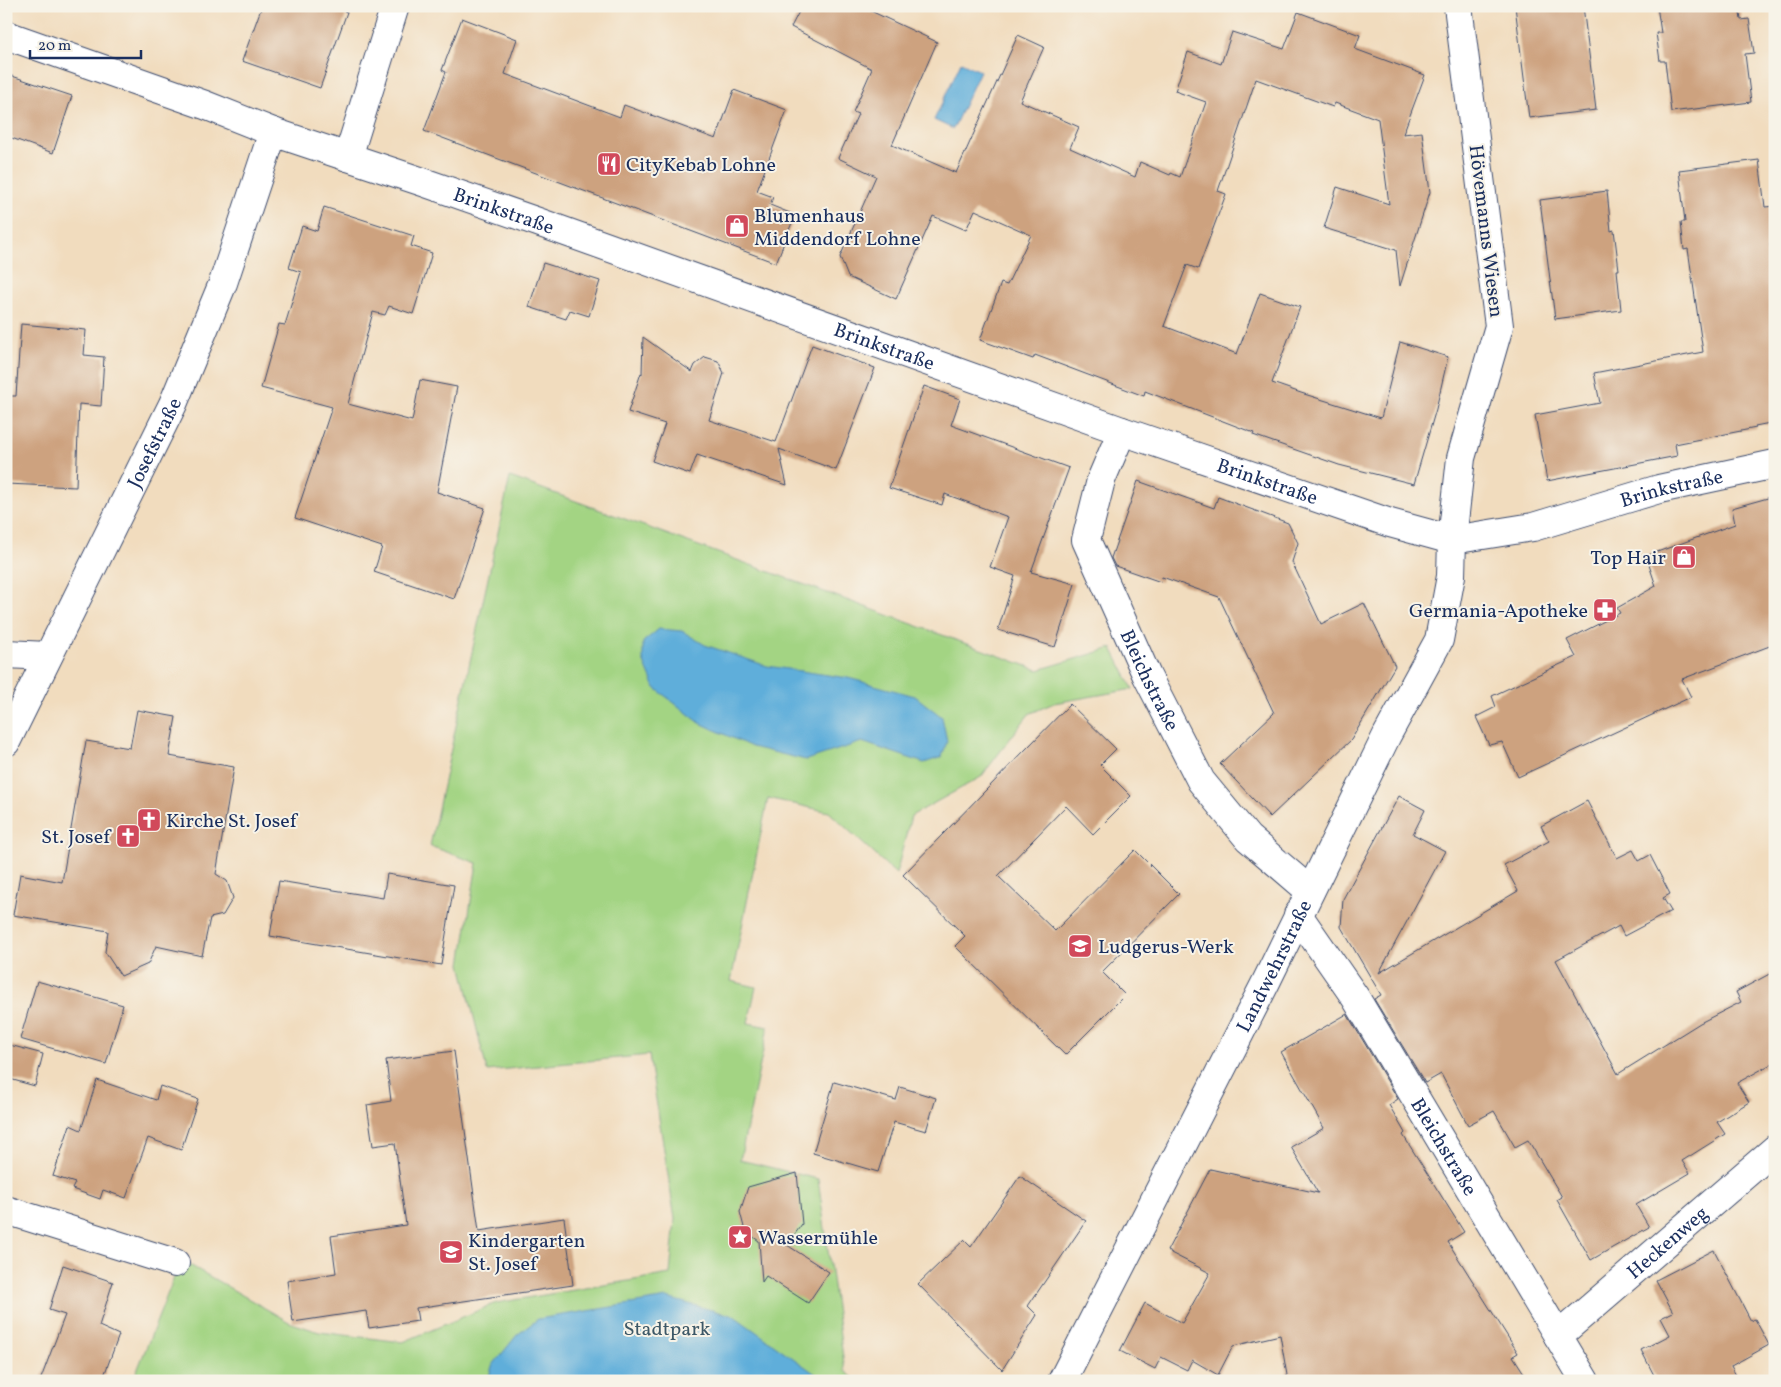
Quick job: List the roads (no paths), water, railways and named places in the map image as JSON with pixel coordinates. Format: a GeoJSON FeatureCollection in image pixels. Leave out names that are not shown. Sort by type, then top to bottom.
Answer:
{"type":"FeatureCollection","features":[{"type":"Feature","properties":{"kind":"street"},"geometry":{"type":"LineString","coordinates":[[348,157],[395,6]]}},
{"type":"Feature","properties":{"kind":"street","name":"Hövemanns Wiesen"},"geometry":{"type":"LineString","coordinates":[[1452,540],[1461,458],[1499,326],[1458,6]]}},
{"type":"Feature","properties":{"kind":"street","name":"Brinkstraße"},"geometry":{"type":"LineString","coordinates":[[6,35],[273,132],[538,222],[1122,431],[1390,523],[1452,540],[1533,527],[1659,489],[1775,464]]}},
{"type":"Feature","properties":{"kind":"street","name":"Josefstraße"},"geometry":{"type":"LineString","coordinates":[[6,742],[173,404],[223,283],[273,132]]}},
{"type":"Feature","properties":{"kind":"street","name":"Bleichstraße"},"geometry":{"type":"LineString","coordinates":[[1122,431],[1101,480],[1086,540],[1147,676],[1201,781],[1248,838],[1310,891]]}},
{"type":"Feature","properties":{"kind":"street","name":"Landwehrstraße"},"geometry":{"type":"LineString","coordinates":[[1062,1381],[1265,984],[1387,735],[1439,640],[1450,576],[1452,540]]}},
{"type":"Feature","properties":{"kind":"street"},"geometry":{"type":"LineString","coordinates":[[6,654],[48,656]]}},
{"type":"Feature","properties":{"kind":"street","name":"Bleichstraße"},"geometry":{"type":"LineString","coordinates":[[1298,915],[1355,997],[1585,1381]]}},
{"type":"Feature","properties":{"kind":"street","name":"Heckenweg"},"geometry":{"type":"LineString","coordinates":[[1558,1336],[1775,1149]]}},
{"type":"Feature","properties":{"kind":"street"},"geometry":{"type":"LineString","coordinates":[[6,1210],[175,1263]]}},
{"type":"Feature","properties":{"kind":"water"},"geometry":{"type":"Polygon","coordinates":[[[961,62],[980,71],[953,129],[934,120],[961,62]]]}},
{"type":"Feature","properties":{"kind":"water"},"geometry":{"type":"Polygon","coordinates":[[[659,629],[682,631],[705,645],[767,666],[848,678],[915,696],[942,717],[947,741],[942,757],[924,763],[862,742],[806,760],[752,747],[700,723],[655,688],[643,660],[643,642],[659,629]]]}},
{"type":"Feature","properties":{"kind":"water"},"geometry":{"type":"Polygon","coordinates":[[[667,1298],[734,1316],[823,1381],[488,1381],[492,1366],[517,1335],[538,1319],[667,1298]]]}},
{"type":"Feature","properties":{"kind":"place","name":"CityKebab Lohne"},"geometry":{"type":"Point","coordinates":[609,164]}},
{"type":"Feature","properties":{"kind":"place","name":"Blumenhaus Middendorf Lohne"},"geometry":{"type":"Point","coordinates":[737,226]}},
{"type":"Feature","properties":{"kind":"place","name":"Top Hair"},"geometry":{"type":"Point","coordinates":[1684,557]}},
{"type":"Feature","properties":{"kind":"place","name":"Germania-Apotheke"},"geometry":{"type":"Point","coordinates":[1605,610]}},
{"type":"Feature","properties":{"kind":"place","name":"Kirche St. Josef"},"geometry":{"type":"Point","coordinates":[149,820]}},
{"type":"Feature","properties":{"kind":"place","name":"St. Josef"},"geometry":{"type":"Point","coordinates":[128,836]}},
{"type":"Feature","properties":{"kind":"place","name":"Ludgerus-Werk"},"geometry":{"type":"Point","coordinates":[1080,946]}},
{"type":"Feature","properties":{"kind":"place","name":"Wassermühle"},"geometry":{"type":"Point","coordinates":[740,1237]}},
{"type":"Feature","properties":{"kind":"place","name":"Kindergarten St. Josef"},"geometry":{"type":"Point","coordinates":[451,1252]}},
{"type":"Feature","properties":{"kind":"park label","name":"Stadtpark"},"geometry":{"type":"Point","coordinates":[667,1328]}}]}
